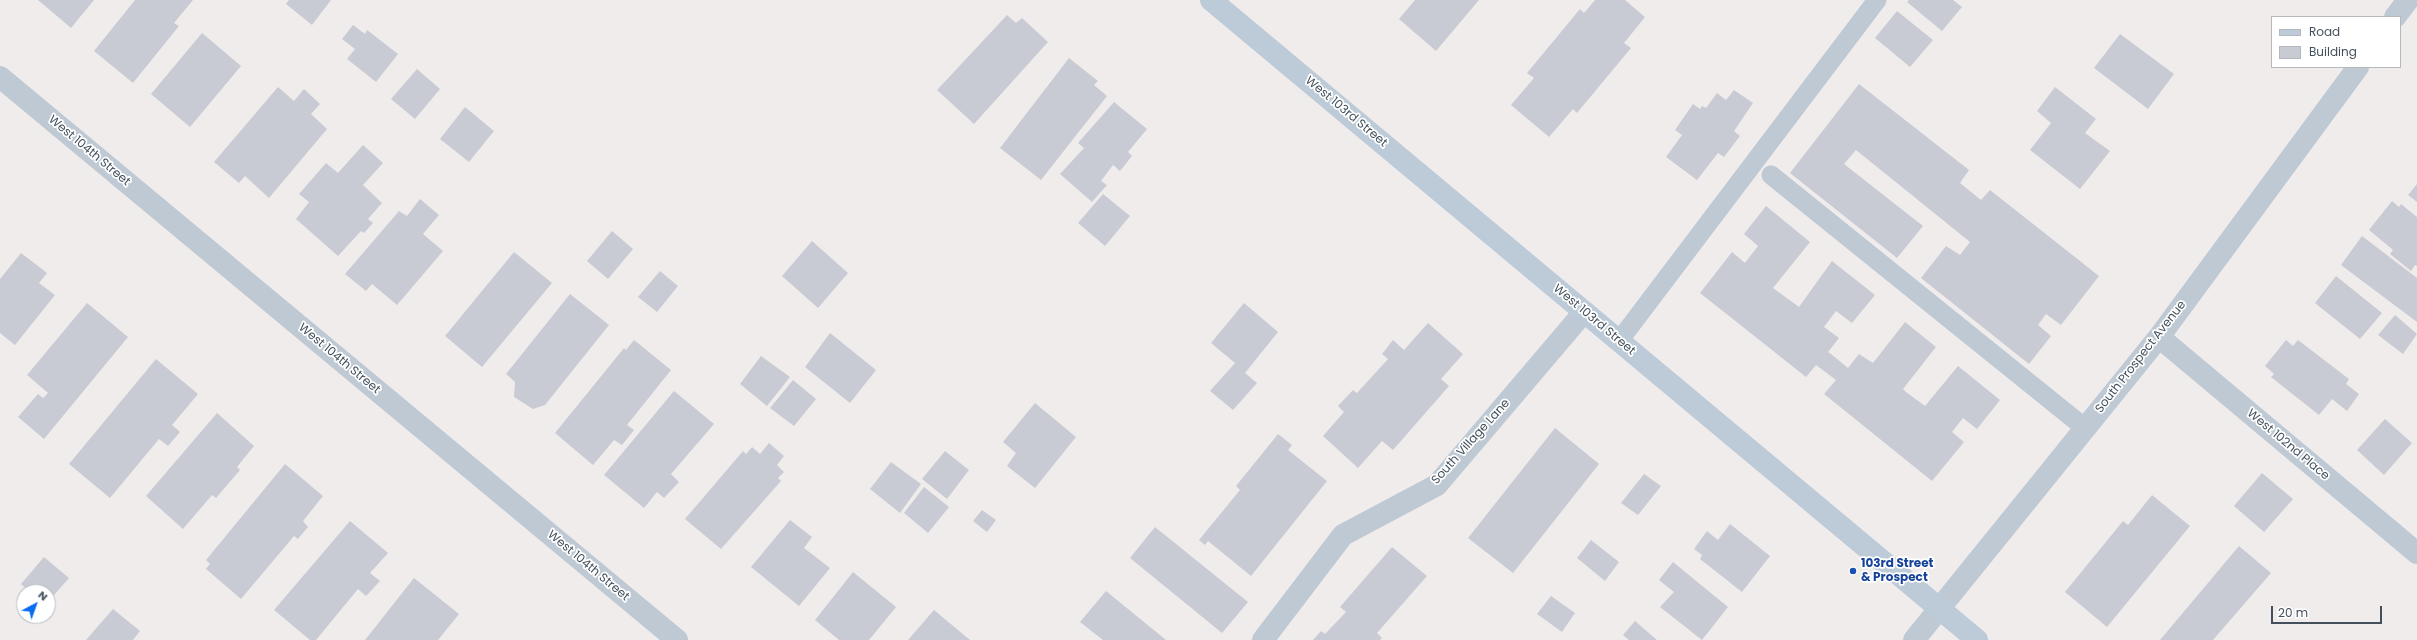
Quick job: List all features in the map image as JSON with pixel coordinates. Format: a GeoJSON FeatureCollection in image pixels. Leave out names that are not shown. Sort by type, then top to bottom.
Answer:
{"type":"FeatureCollection","features":[{"type":"Feature","properties":{"kind":"main road","name":"West 103rd Street"},"geometry":{"type":"LineString","coordinates":[[1211,0],[1978,640]]}},
{"type":"Feature","properties":{"kind":"street"},"geometry":{"type":"LineString","coordinates":[[2396,16],[2408,0]]}},
{"type":"Feature","properties":{"kind":"street","name":"South Prospect Avenue"},"geometry":{"type":"LineString","coordinates":[[1914,640],[2158,337],[2357,68]]}},
{"type":"Feature","properties":{"kind":"street","name":"West 104th Street"},"geometry":{"type":"LineString","coordinates":[[0,77],[677,640]]}},
{"type":"Feature","properties":{"kind":"street","name":"South Village Lane"},"geometry":{"type":"LineString","coordinates":[[1263,640],[1343,535],[1437,484],[1584,312]]}},
{"type":"Feature","properties":{"kind":"street","name":"West 102nd Place"},"geometry":{"type":"LineString","coordinates":[[2158,337],[2417,553]]}},
{"type":"Feature","properties":{"kind":"lane"},"geometry":{"type":"LineString","coordinates":[[1620,341],[1877,0]]}},
{"type":"Feature","properties":{"kind":"lane"},"geometry":{"type":"LineString","coordinates":[[1771,175],[2085,428]]}},
{"type":"Feature","properties":{"kind":"building"},"geometry":{"type":"Polygon","coordinates":[[[38,0],[94,0],[71,28],[38,0]]]}},
{"type":"Feature","properties":{"kind":"building"},"geometry":{"type":"Polygon","coordinates":[[[135,0],[193,0],[174,23],[179,26],[133,83],[94,51],[135,0]]]}},
{"type":"Feature","properties":{"kind":"building"},"geometry":{"type":"Polygon","coordinates":[[[289,0],[331,0],[312,25],[286,4],[289,0]]]}},
{"type":"Feature","properties":{"kind":"building"},"geometry":{"type":"Polygon","coordinates":[[[1415,0],[1479,0],[1436,51],[1399,19],[1415,0]]]}},
{"type":"Feature","properties":{"kind":"building"},"geometry":{"type":"Polygon","coordinates":[[[1595,0],[1625,0],[1645,17],[1624,43],[1631,48],[1577,113],[1573,109],[1549,137],[1511,105],[1534,78],[1527,73],[1580,9],[1584,13],[1595,0]]]}},
{"type":"Feature","properties":{"kind":"building"},"geometry":{"type":"Polygon","coordinates":[[[1909,0],[1953,0],[1962,7],[1942,31],[1907,2],[1909,0]]]}},
{"type":"Feature","properties":{"kind":"building"},"geometry":{"type":"Polygon","coordinates":[[[1897,11],[1933,40],[1910,67],[1875,38],[1897,11]]]}},
{"type":"Feature","properties":{"kind":"building"},"geometry":{"type":"Polygon","coordinates":[[[1007,15],[1016,23],[1022,18],[1048,42],[974,124],[937,90],[1007,15]]]}},
{"type":"Feature","properties":{"kind":"building"},"geometry":{"type":"Polygon","coordinates":[[[353,25],[365,34],[367,30],[398,54],[376,82],[347,59],[355,49],[342,39],[353,25]]]}},
{"type":"Feature","properties":{"kind":"building"},"geometry":{"type":"Polygon","coordinates":[[[202,33],[241,66],[190,127],[151,94],[202,33]]]}},
{"type":"Feature","properties":{"kind":"building"},"geometry":{"type":"Polygon","coordinates":[[[2120,34],[2174,74],[2148,109],[2094,68],[2120,34]]]}},
{"type":"Feature","properties":{"kind":"building"},"geometry":{"type":"Polygon","coordinates":[[[1069,58],[1098,81],[1094,85],[1107,96],[1041,180],[1000,148],[1069,58]]]}},
{"type":"Feature","properties":{"kind":"building"},"geometry":{"type":"Polygon","coordinates":[[[417,69],[440,89],[415,119],[391,99],[417,69]]]}},
{"type":"Feature","properties":{"kind":"building"},"geometry":{"type":"Polygon","coordinates":[[[1859,84],[1969,170],[1960,183],[1981,200],[1990,190],[2099,276],[2061,325],[2046,314],[2038,325],[2051,336],[2029,364],[1921,278],[1946,246],[1960,255],[1970,242],[1856,150],[1844,164],[1923,226],[1897,258],[1790,173],[1859,84]]]}},
{"type":"Feature","properties":{"kind":"building"},"geometry":{"type":"Polygon","coordinates":[[[278,87],[294,101],[304,89],[320,104],[311,114],[327,129],[269,198],[245,176],[239,183],[214,162],[278,87]]]}},
{"type":"Feature","properties":{"kind":"building"},"geometry":{"type":"Polygon","coordinates":[[[2055,87],[2096,119],[2085,133],[2110,151],[2080,189],[2030,150],[2051,123],[2037,111],[2055,87]]]}},
{"type":"Feature","properties":{"kind":"building"},"geometry":{"type":"Polygon","coordinates":[[[1734,90],[1753,103],[1734,131],[1740,136],[1724,157],[1718,153],[1697,180],[1666,157],[1682,135],[1675,130],[1693,104],[1700,109],[1702,106],[1706,108],[1717,93],[1726,100],[1734,90]]]}},
{"type":"Feature","properties":{"kind":"building"},"geometry":{"type":"Polygon","coordinates":[[[1114,102],[1147,129],[1128,152],[1132,156],[1120,171],[1113,165],[1101,181],[1107,185],[1092,202],[1060,174],[1084,148],[1078,143],[1114,102]]]}},
{"type":"Feature","properties":{"kind":"building"},"geometry":{"type":"Polygon","coordinates":[[[465,107],[494,131],[469,162],[440,139],[465,107]]]}},
{"type":"Feature","properties":{"kind":"building"},"geometry":{"type":"Polygon","coordinates":[[[363,145],[383,163],[363,185],[382,203],[368,219],[373,223],[364,233],[361,231],[338,256],[296,219],[309,202],[299,194],[326,163],[338,173],[363,145]]]}},
{"type":"Feature","properties":{"kind":"building"},"geometry":{"type":"Polygon","coordinates":[[[2417,184],[2417,202],[2408,195],[2417,184]]]}},
{"type":"Feature","properties":{"kind":"building"},"geometry":{"type":"Polygon","coordinates":[[[1103,194],[1130,216],[1105,246],[1078,223],[1103,194]]]}},
{"type":"Feature","properties":{"kind":"building"},"geometry":{"type":"Polygon","coordinates":[[[420,199],[439,215],[423,234],[443,251],[397,305],[372,284],[366,291],[345,274],[399,211],[407,216],[420,199]]]}},
{"type":"Feature","properties":{"kind":"building"},"geometry":{"type":"Polygon","coordinates":[[[2392,201],[2399,207],[2401,204],[2417,217],[2417,266],[2415,265],[2411,271],[2390,254],[2393,250],[2369,230],[2392,201]]]}},
{"type":"Feature","properties":{"kind":"building"},"geometry":{"type":"Polygon","coordinates":[[[1766,206],[1810,242],[1773,288],[1799,307],[1832,261],[1875,295],[1852,323],[1836,311],[1824,327],[1839,338],[1828,352],[1848,368],[1859,354],[1873,363],[1905,322],[1936,347],[1903,389],[1906,392],[1925,406],[1958,366],[2000,400],[1977,429],[1963,418],[1952,432],[1964,442],[1932,481],[1824,394],[1836,380],[1816,365],[1806,377],[1700,293],[1732,252],[1745,263],[1758,246],[1744,234],[1766,206]]]}},
{"type":"Feature","properties":{"kind":"building"},"geometry":{"type":"Polygon","coordinates":[[[612,231],[633,249],[608,279],[587,261],[612,231]]]}},
{"type":"Feature","properties":{"kind":"building"},"geometry":{"type":"Polygon","coordinates":[[[2362,236],[2417,278],[2417,322],[2341,265],[2362,236]]]}},
{"type":"Feature","properties":{"kind":"building"},"geometry":{"type":"Polygon","coordinates":[[[812,241],[848,273],[818,308],[782,276],[812,241]]]}},
{"type":"Feature","properties":{"kind":"building"},"geometry":{"type":"Polygon","coordinates":[[[514,252],[552,283],[482,367],[445,336],[514,252]]]}},
{"type":"Feature","properties":{"kind":"building"},"geometry":{"type":"Polygon","coordinates":[[[21,253],[47,273],[39,283],[55,295],[15,345],[0,333],[0,279],[21,253]]]}},
{"type":"Feature","properties":{"kind":"building"},"geometry":{"type":"Polygon","coordinates":[[[660,271],[678,286],[657,312],[638,297],[660,271]]]}},
{"type":"Feature","properties":{"kind":"building"},"geometry":{"type":"Polygon","coordinates":[[[2336,276],[2382,313],[2360,339],[2315,303],[2336,276]]]}},
{"type":"Feature","properties":{"kind":"building"},"geometry":{"type":"Polygon","coordinates":[[[570,294],[609,325],[545,405],[533,409],[514,397],[515,382],[506,374],[570,294]]]}},
{"type":"Feature","properties":{"kind":"building"},"geometry":{"type":"Polygon","coordinates":[[[87,303],[128,337],[44,439],[18,417],[38,394],[43,398],[48,393],[27,375],[87,303]]]}},
{"type":"Feature","properties":{"kind":"building"},"geometry":{"type":"Polygon","coordinates":[[[1244,303],[1278,332],[1245,373],[1257,383],[1233,410],[1210,391],[1235,363],[1211,343],[1244,303]]]}},
{"type":"Feature","properties":{"kind":"building"},"geometry":{"type":"Polygon","coordinates":[[[2395,315],[2417,334],[2403,354],[2378,335],[2395,315]]]}},
{"type":"Feature","properties":{"kind":"building"},"geometry":{"type":"Polygon","coordinates":[[[1428,323],[1463,354],[1441,379],[1449,386],[1393,450],[1382,441],[1358,468],[1323,436],[1344,412],[1338,406],[1353,390],[1357,393],[1388,359],[1382,354],[1393,340],[1404,350],[1428,323]]]}},
{"type":"Feature","properties":{"kind":"building"},"geometry":{"type":"Polygon","coordinates":[[[830,333],[876,370],[850,403],[805,367],[830,333]]]}},
{"type":"Feature","properties":{"kind":"building"},"geometry":{"type":"Polygon","coordinates":[[[634,340],[671,370],[627,425],[634,430],[622,445],[614,440],[593,465],[555,433],[624,348],[626,350],[634,340]]]}},
{"type":"Feature","properties":{"kind":"building"},"geometry":{"type":"Polygon","coordinates":[[[2286,340],[2293,346],[2298,340],[2349,379],[2346,384],[2359,394],[2347,411],[2332,399],[2319,415],[2271,377],[2274,374],[2265,366],[2286,340]]]}},
{"type":"Feature","properties":{"kind":"building"},"geometry":{"type":"Polygon","coordinates":[[[761,356],[790,377],[767,406],[740,384],[761,356]]]}},
{"type":"Feature","properties":{"kind":"building"},"geometry":{"type":"Polygon","coordinates":[[[156,359],[198,394],[172,425],[180,432],[168,446],[159,439],[110,498],[69,464],[156,359]]]}},
{"type":"Feature","properties":{"kind":"building"},"geometry":{"type":"Polygon","coordinates":[[[793,380],[816,399],[794,426],[770,408],[793,380]]]}},
{"type":"Feature","properties":{"kind":"building"},"geometry":{"type":"Polygon","coordinates":[[[674,391],[714,424],[671,474],[679,482],[664,498],[657,492],[644,508],[604,475],[674,391]]]}},
{"type":"Feature","properties":{"kind":"building"},"geometry":{"type":"Polygon","coordinates":[[[1035,403],[1076,437],[1035,488],[1007,466],[1016,453],[1003,442],[1035,403]]]}},
{"type":"Feature","properties":{"kind":"building"},"geometry":{"type":"Polygon","coordinates":[[[217,413],[254,446],[237,467],[240,470],[216,498],[212,495],[183,529],[146,496],[217,413]]]}},
{"type":"Feature","properties":{"kind":"building"},"geometry":{"type":"Polygon","coordinates":[[[2385,419],[2412,443],[2384,475],[2357,450],[2385,419]]]}},
{"type":"Feature","properties":{"kind":"building"},"geometry":{"type":"Polygon","coordinates":[[[1555,428],[1599,464],[1513,573],[1468,538],[1555,428]]]}},
{"type":"Feature","properties":{"kind":"building"},"geometry":{"type":"Polygon","coordinates":[[[1278,434],[1292,445],[1288,450],[1327,481],[1251,576],[1208,541],[1205,545],[1199,540],[1240,490],[1236,486],[1278,434]]]}},
{"type":"Feature","properties":{"kind":"building"},"geometry":{"type":"Polygon","coordinates":[[[769,443],[784,456],[777,465],[784,472],[778,478],[781,481],[721,549],[685,519],[743,451],[746,454],[752,447],[760,454],[769,443]]]}},
{"type":"Feature","properties":{"kind":"building"},"geometry":{"type":"Polygon","coordinates":[[[945,451],[969,470],[947,499],[922,479],[945,451]]]}},
{"type":"Feature","properties":{"kind":"building"},"geometry":{"type":"Polygon","coordinates":[[[891,462],[921,484],[900,513],[870,489],[891,462]]]}},
{"type":"Feature","properties":{"kind":"building"},"geometry":{"type":"Polygon","coordinates":[[[285,464],[323,496],[303,521],[308,527],[298,539],[294,536],[241,599],[206,569],[210,564],[206,560],[285,464]]]}},
{"type":"Feature","properties":{"kind":"building"},"geometry":{"type":"Polygon","coordinates":[[[2262,473],[2293,499],[2264,532],[2234,506],[2262,473]]]}},
{"type":"Feature","properties":{"kind":"building"},"geometry":{"type":"Polygon","coordinates":[[[1644,474],[1661,486],[1638,515],[1621,503],[1644,474]]]}},
{"type":"Feature","properties":{"kind":"building"},"geometry":{"type":"Polygon","coordinates":[[[924,487],[949,507],[928,533],[904,513],[924,487]]]}},
{"type":"Feature","properties":{"kind":"building"},"geometry":{"type":"Polygon","coordinates":[[[2152,495],[2190,526],[2107,627],[2065,592],[2123,521],[2128,525],[2152,495]]]}},
{"type":"Feature","properties":{"kind":"building"},"geometry":{"type":"Polygon","coordinates":[[[982,510],[996,520],[987,532],[973,521],[982,510]]]}},
{"type":"Feature","properties":{"kind":"building"},"geometry":{"type":"Polygon","coordinates":[[[790,520],[812,537],[804,548],[830,568],[799,606],[751,567],[790,520]]]}},
{"type":"Feature","properties":{"kind":"building"},"geometry":{"type":"Polygon","coordinates":[[[350,521],[388,553],[370,573],[380,581],[366,596],[358,589],[316,640],[310,640],[274,610],[350,521]]]}},
{"type":"Feature","properties":{"kind":"building"},"geometry":{"type":"Polygon","coordinates":[[[1730,524],[1770,556],[1742,592],[1700,559],[1702,555],[1694,549],[1707,531],[1718,540],[1730,524]]]}},
{"type":"Feature","properties":{"kind":"building"},"geometry":{"type":"Polygon","coordinates":[[[1155,527],[1248,602],[1222,633],[1130,558],[1155,527]]]}},
{"type":"Feature","properties":{"kind":"building"},"geometry":{"type":"Polygon","coordinates":[[[1591,540],[1619,562],[1605,581],[1577,558],[1591,540]]]}},
{"type":"Feature","properties":{"kind":"building"},"geometry":{"type":"Polygon","coordinates":[[[2239,546],[2271,573],[2213,640],[2160,640],[2239,546]]]}},
{"type":"Feature","properties":{"kind":"building"},"geometry":{"type":"Polygon","coordinates":[[[1392,547],[1427,576],[1377,633],[1382,638],[1380,640],[1313,640],[1321,631],[1325,634],[1346,612],[1340,607],[1392,547]]]}},
{"type":"Feature","properties":{"kind":"building"},"geometry":{"type":"Polygon","coordinates":[[[44,557],[69,578],[56,593],[56,584],[21,584],[44,557]]]}},
{"type":"Feature","properties":{"kind":"building"},"geometry":{"type":"Polygon","coordinates":[[[1673,562],[1728,607],[1702,640],[1660,607],[1674,592],[1659,580],[1673,562]]]}},
{"type":"Feature","properties":{"kind":"building"},"geometry":{"type":"Polygon","coordinates":[[[853,572],[896,607],[869,640],[839,640],[815,620],[853,572]]]}},
{"type":"Feature","properties":{"kind":"building"},"geometry":{"type":"Polygon","coordinates":[[[414,578],[459,614],[438,640],[365,640],[414,578]]]}},
{"type":"Feature","properties":{"kind":"building"},"geometry":{"type":"Polygon","coordinates":[[[1106,591],[1166,640],[1103,640],[1080,622],[1106,591]]]}},
{"type":"Feature","properties":{"kind":"building"},"geometry":{"type":"Polygon","coordinates":[[[1551,596],[1575,613],[1562,632],[1537,614],[1551,596]]]}},
{"type":"Feature","properties":{"kind":"building"},"geometry":{"type":"Polygon","coordinates":[[[113,609],[140,631],[133,640],[86,640],[113,609]]]}},
{"type":"Feature","properties":{"kind":"building"},"geometry":{"type":"Polygon","coordinates":[[[934,610],[970,640],[908,640],[934,610]]]}},
{"type":"Feature","properties":{"kind":"building"},"geometry":{"type":"Polygon","coordinates":[[[1635,621],[1657,640],[1629,640],[1623,635],[1635,621]]]}},
{"type":"Feature","properties":{"kind":"place","name":"103rd Street & Prospect"},"geometry":{"type":"Point","coordinates":[1853,571]}}]}
